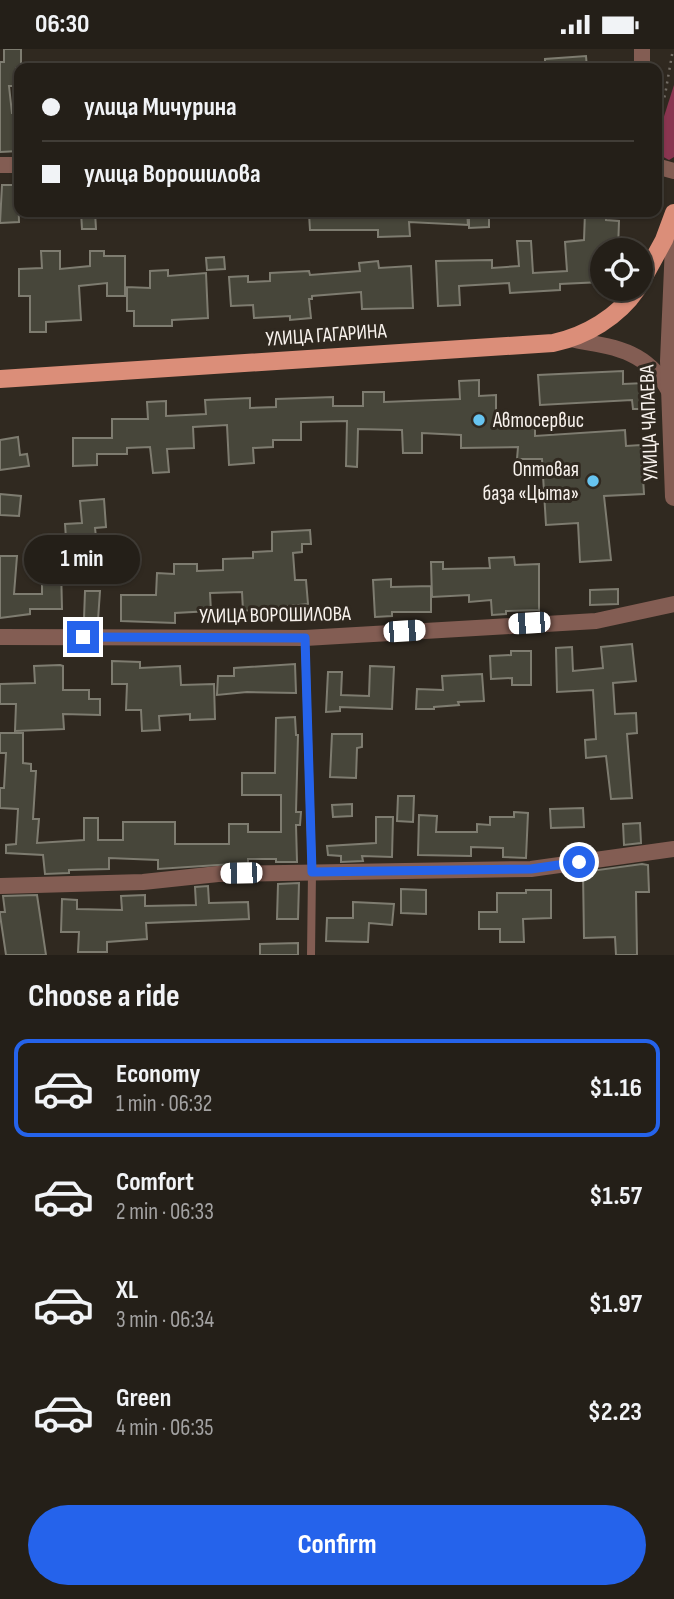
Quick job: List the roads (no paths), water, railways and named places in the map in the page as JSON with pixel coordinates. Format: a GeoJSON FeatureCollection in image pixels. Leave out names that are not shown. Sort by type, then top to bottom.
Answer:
{"type":"FeatureCollection","features":[{"type":"Feature","properties":{"kind":"main road"},"geometry":{"type":"LineString","coordinates":[[653,260],[674,213]]}},
{"type":"Feature","properties":{"kind":"main road","name":"УЛИЦА ГАГАРИНА"},"geometry":{"type":"LineString","coordinates":[[0,379],[541,344],[569,339],[589,330],[627,301]]}},
{"type":"Feature","properties":{"kind":"street","name":"УЛИЦА ЧАПАЕВА"},"geometry":{"type":"LineString","coordinates":[[674,245],[669,391],[674,497]]}},
{"type":"Feature","properties":{"kind":"street"},"geometry":{"type":"LineString","coordinates":[[569,339],[616,349],[641,358],[660,374],[669,391]]}},
{"type":"Feature","properties":{"kind":"street","name":"УЛИЦА ВОРОШИЛОВА"},"geometry":{"type":"LineString","coordinates":[[0,637],[305,638],[596,621],[674,604]]}},
{"type":"Feature","properties":{"kind":"street"},"geometry":{"type":"LineString","coordinates":[[0,887],[144,882],[218,874],[531,869],[674,849]]}},
{"type":"Feature","properties":{"kind":"lane"},"geometry":{"type":"LineString","coordinates":[[305,638],[312,872],[311,955]]}},
{"type":"Feature","properties":{"kind":"place","name":"Автосервис"},"geometry":{"type":"Point","coordinates":[479,420]}},
{"type":"Feature","properties":{"kind":"place","name":"Оптовая база «Цыта»"},"geometry":{"type":"Point","coordinates":[593,481]}}]}
